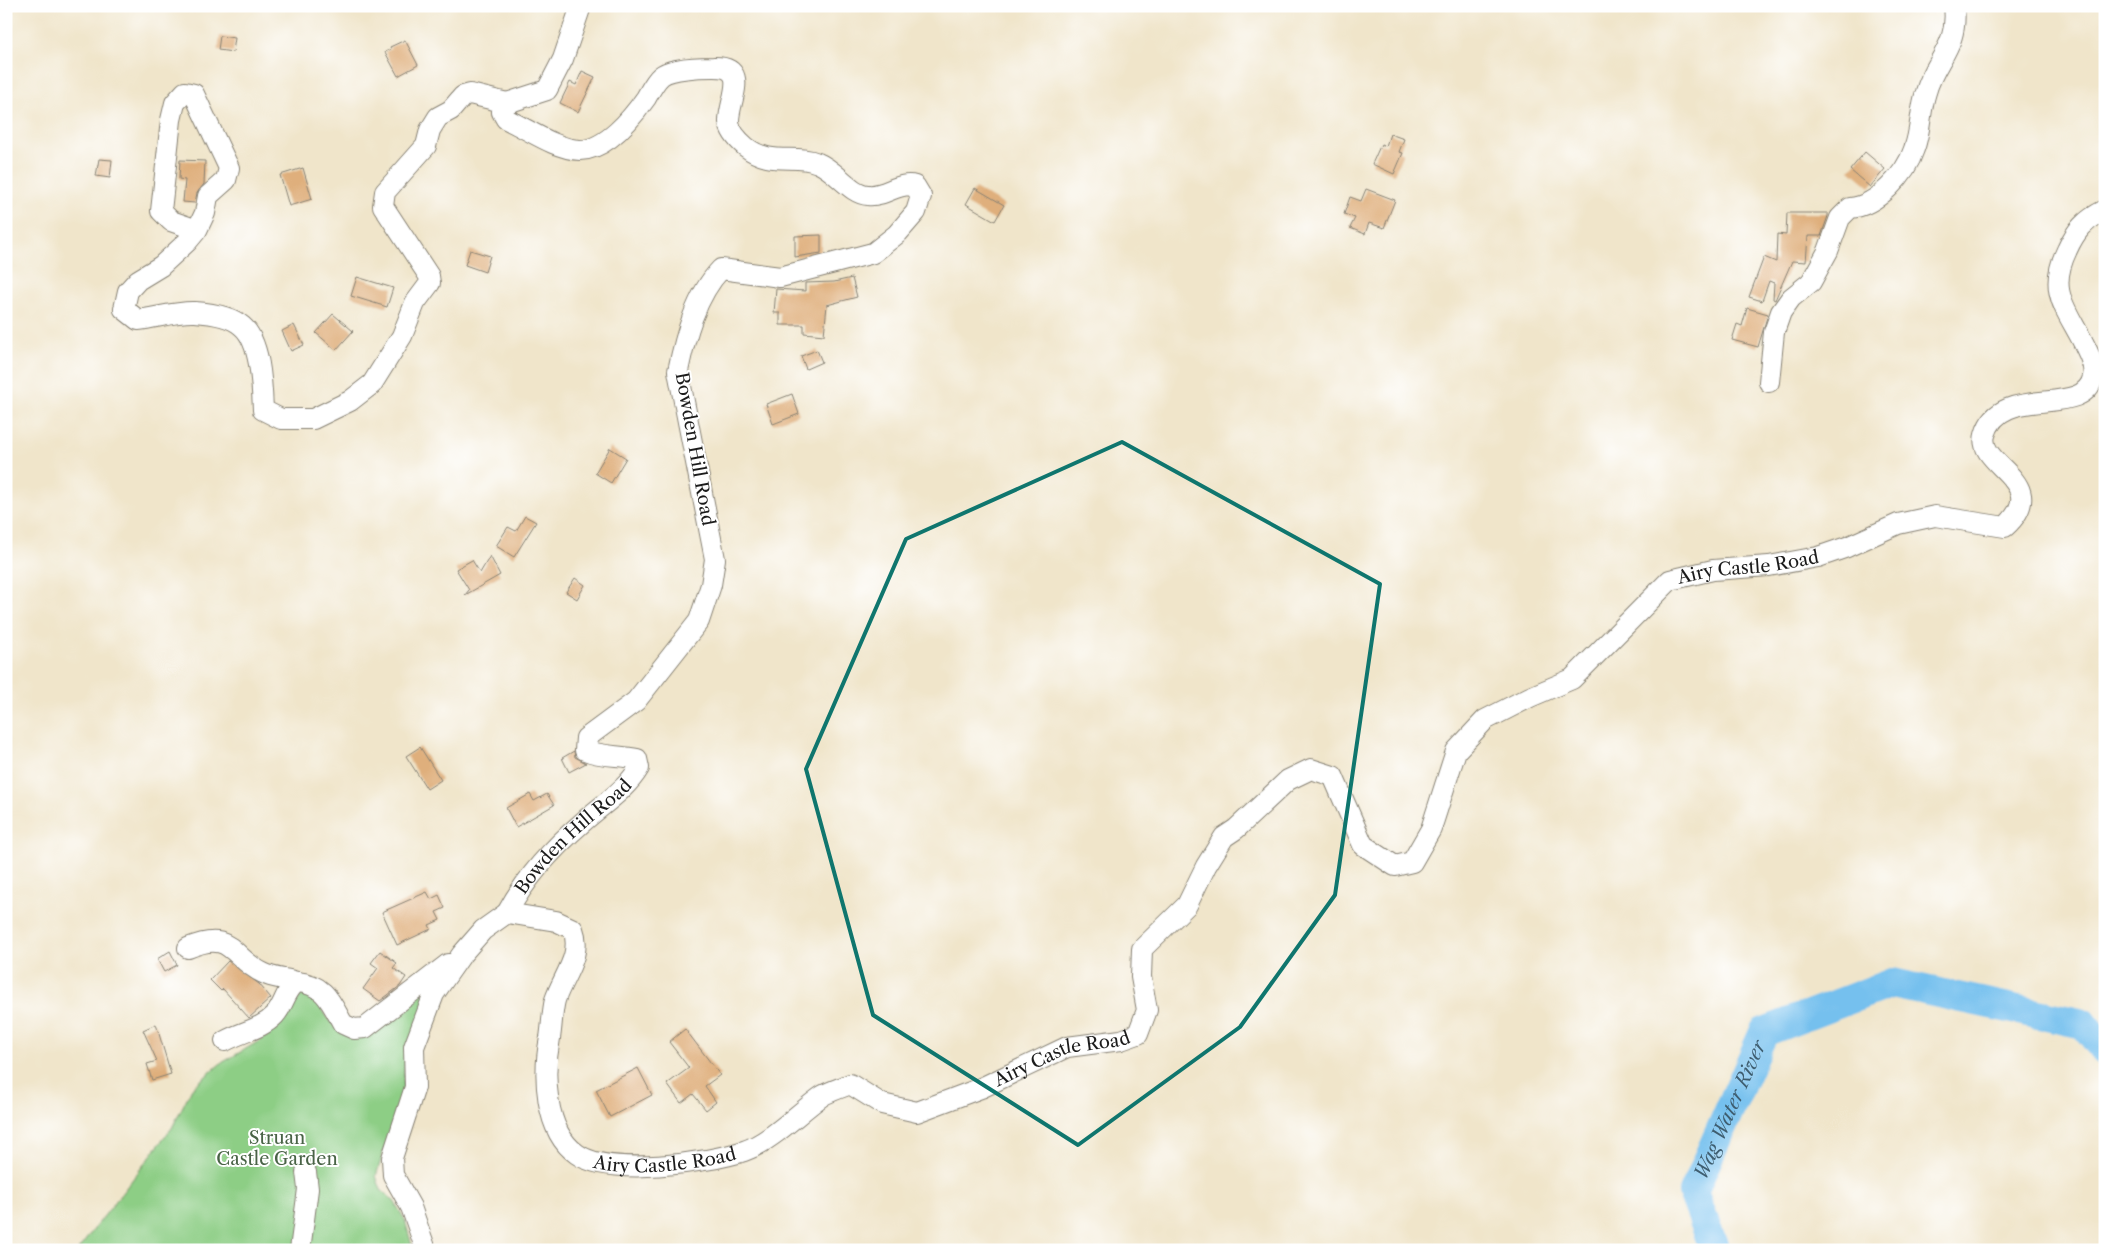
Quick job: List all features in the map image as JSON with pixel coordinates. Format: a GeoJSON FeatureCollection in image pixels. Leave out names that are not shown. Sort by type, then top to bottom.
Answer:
{"type":"FeatureCollection","features":[{"type":"Feature","properties":{"kind":"street"},"geometry":{"type":"LineString","coordinates":[[197,230],[171,221],[161,211],[171,120],[175,103],[184,92],[194,94],[229,168],[226,180],[208,196],[205,214],[197,230],[187,242],[161,266],[138,280],[128,291],[124,310],[138,320],[193,312],[227,318],[243,326],[251,339],[260,368],[263,410],[281,419],[313,419],[350,401],[372,384],[402,336],[415,303],[430,282],[429,276],[383,206],[385,192],[426,146],[430,130],[438,117],[451,110],[463,96],[470,94],[507,103],[546,90],[564,59],[581,6]]}},
{"type":"Feature","properties":{"kind":"street"},"geometry":{"type":"LineString","coordinates":[[1769,382],[1774,332],[1781,312],[1791,298],[1811,282],[1828,251],[1840,218],[1850,208],[1862,207],[1892,186],[1914,150],[1926,91],[1952,40],[1954,6]]}},
{"type":"Feature","properties":{"kind":"street","name":"Bowden Hill Road"},"geometry":{"type":"LineString","coordinates":[[506,913],[517,894],[561,842],[630,782],[639,768],[637,759],[595,755],[585,750],[586,738],[636,701],[699,621],[705,603],[715,559],[678,371],[684,342],[708,282],[721,269],[780,277],[873,253],[897,234],[916,212],[921,196],[915,186],[908,184],[880,195],[866,196],[849,186],[834,171],[817,162],[772,158],[763,156],[746,147],[733,133],[729,124],[730,107],[736,89],[735,76],[728,69],[715,67],[682,69],[662,75],[641,105],[609,140],[581,150],[562,146],[506,119],[502,112],[507,103]]}},
{"type":"Feature","properties":{"kind":"street","name":"Airy Castle Road"},"geometry":{"type":"LineString","coordinates":[[506,913],[556,921],[573,930],[578,941],[574,958],[555,1001],[546,1056],[549,1113],[564,1141],[577,1155],[602,1162],[642,1166],[690,1164],[746,1150],[796,1119],[823,1096],[850,1084],[882,1104],[917,1112],[981,1088],[1067,1047],[1121,1040],[1138,1034],[1147,1010],[1141,977],[1142,949],[1187,905],[1206,866],[1224,837],[1236,829],[1288,780],[1311,769],[1333,776],[1364,845],[1395,866],[1412,862],[1431,829],[1456,751],[1485,720],[1530,697],[1572,679],[1670,580],[1712,570],[1769,566],[1818,556],[1847,547],[1898,524],[1935,516],[2005,527],[2016,517],[2021,503],[2020,488],[1987,452],[1984,437],[1990,424],[2008,407],[2030,402],[2075,397],[2085,390],[2093,377],[2091,358],[2058,292],[2057,275],[2077,230],[2088,218],[2105,210]]}},
{"type":"Feature","properties":{"kind":"street"},"geometry":{"type":"LineString","coordinates":[[426,1250],[411,1207],[393,1175],[392,1158],[415,1087],[414,1047],[434,994],[462,954],[483,930],[506,913]]}},
{"type":"Feature","properties":{"kind":"street"},"geometry":{"type":"LineString","coordinates":[[188,948],[206,941],[218,940],[260,972]]}},
{"type":"Feature","properties":{"kind":"street"},"geometry":{"type":"LineString","coordinates":[[240,966],[260,972],[274,979],[307,983],[317,988],[333,1003],[344,1024],[354,1029],[365,1028],[462,954]]}},
{"type":"Feature","properties":{"kind":"street"},"geometry":{"type":"LineString","coordinates":[[225,1041],[264,1024],[275,1015],[289,988],[297,982]]}},
{"type":"Feature","properties":{"kind":"street"},"geometry":{"type":"LineString","coordinates":[[300,1250],[308,1189],[306,1172]]}},
{"type":"Feature","properties":{"kind":"highlighted area"},"geometry":{"type":"Polygon","coordinates":[[[1122,442],[1380,584],[1335,895],[1240,1027],[1078,1145],[873,1015],[806,769],[906,539],[1122,442]]]}},
{"type":"Feature","properties":{"kind":"green space","name":"Struan Castle Garden"},"geometry":{"type":"Polygon","coordinates":[[[435,982],[405,1056],[403,1089],[376,1176],[381,1190],[394,1201],[405,1220],[413,1250],[78,1250],[172,1128],[192,1088],[220,1064],[266,1037],[304,992],[316,1000],[330,1021],[348,1035],[435,982]]]}},
{"type":"Feature","properties":{"kind":"building"},"geometry":{"type":"Polygon","coordinates":[[[220,36],[235,38],[233,52],[218,50],[220,36]]]}},
{"type":"Feature","properties":{"kind":"building"},"geometry":{"type":"Polygon","coordinates":[[[405,40],[418,65],[398,76],[385,52],[391,49],[390,47],[405,40]]]}},
{"type":"Feature","properties":{"kind":"building"},"geometry":{"type":"Polygon","coordinates":[[[582,71],[595,77],[578,112],[560,103],[570,82],[576,85],[582,71]]]}},
{"type":"Feature","properties":{"kind":"building"},"geometry":{"type":"Polygon","coordinates":[[[1390,134],[1404,139],[1399,152],[1403,153],[1394,174],[1372,164],[1381,144],[1386,146],[1390,134]]]}},
{"type":"Feature","properties":{"kind":"building"},"geometry":{"type":"Polygon","coordinates":[[[1865,152],[1885,169],[1870,187],[1850,170],[1865,152]]]}},
{"type":"Feature","properties":{"kind":"building"},"geometry":{"type":"Polygon","coordinates":[[[99,159],[112,160],[110,178],[96,176],[99,159]]]}},
{"type":"Feature","properties":{"kind":"building"},"geometry":{"type":"Polygon","coordinates":[[[180,160],[205,161],[204,184],[197,193],[195,203],[183,202],[185,180],[179,179],[180,160]]]}},
{"type":"Feature","properties":{"kind":"building"},"geometry":{"type":"Polygon","coordinates":[[[303,168],[312,199],[289,206],[280,175],[303,168]]]}},
{"type":"Feature","properties":{"kind":"building"},"geometry":{"type":"Polygon","coordinates":[[[975,188],[1004,205],[995,221],[966,204],[975,188]]]}},
{"type":"Feature","properties":{"kind":"building"},"geometry":{"type":"Polygon","coordinates":[[[1366,189],[1395,200],[1384,228],[1369,223],[1365,234],[1350,228],[1355,218],[1344,214],[1350,197],[1361,201],[1366,189]]]}},
{"type":"Feature","properties":{"kind":"building"},"geometry":{"type":"Polygon","coordinates":[[[1787,213],[1828,213],[1828,216],[1821,236],[1808,236],[1806,262],[1792,261],[1775,300],[1773,299],[1774,283],[1769,281],[1762,301],[1749,297],[1764,257],[1776,262],[1777,234],[1786,235],[1787,213]]]}},
{"type":"Feature","properties":{"kind":"building"},"geometry":{"type":"Polygon","coordinates":[[[821,235],[821,253],[795,257],[795,236],[821,235]]]}},
{"type":"Feature","properties":{"kind":"building"},"geometry":{"type":"Polygon","coordinates":[[[470,250],[490,256],[485,272],[465,265],[470,250]]]}},
{"type":"Feature","properties":{"kind":"building"},"geometry":{"type":"Polygon","coordinates":[[[357,277],[393,288],[387,307],[351,296],[357,277]]]}},
{"type":"Feature","properties":{"kind":"building"},"geometry":{"type":"Polygon","coordinates":[[[852,278],[857,297],[827,305],[824,335],[804,333],[804,325],[780,325],[780,313],[774,313],[776,289],[805,291],[805,283],[834,282],[852,278]]]}},
{"type":"Feature","properties":{"kind":"building"},"geometry":{"type":"Polygon","coordinates":[[[1747,308],[1768,314],[1758,347],[1732,340],[1737,324],[1742,326],[1747,308]]]}},
{"type":"Feature","properties":{"kind":"building"},"geometry":{"type":"Polygon","coordinates":[[[333,314],[353,331],[336,350],[316,333],[333,314]]]}},
{"type":"Feature","properties":{"kind":"building"},"geometry":{"type":"Polygon","coordinates":[[[294,325],[304,345],[291,351],[282,331],[294,325]]]}},
{"type":"Feature","properties":{"kind":"building"},"geometry":{"type":"Polygon","coordinates":[[[817,350],[822,362],[806,369],[801,356],[817,350]]]}},
{"type":"Feature","properties":{"kind":"building"},"geometry":{"type":"Polygon","coordinates":[[[792,394],[799,414],[773,424],[766,404],[792,394]]]}},
{"type":"Feature","properties":{"kind":"building"},"geometry":{"type":"Polygon","coordinates":[[[610,448],[626,458],[611,483],[595,473],[610,448]]]}},
{"type":"Feature","properties":{"kind":"building"},"geometry":{"type":"Polygon","coordinates":[[[525,516],[536,522],[514,557],[496,546],[508,527],[516,531],[525,516]]]}},
{"type":"Feature","properties":{"kind":"building"},"geometry":{"type":"Polygon","coordinates":[[[490,556],[500,575],[465,595],[469,590],[456,569],[472,560],[480,573],[490,556]]]}},
{"type":"Feature","properties":{"kind":"building"},"geometry":{"type":"Polygon","coordinates":[[[575,578],[585,585],[577,599],[566,592],[575,578]]]}},
{"type":"Feature","properties":{"kind":"building"},"geometry":{"type":"Polygon","coordinates":[[[420,747],[441,780],[427,789],[406,756],[420,747]]]}},
{"type":"Feature","properties":{"kind":"building"},"geometry":{"type":"Polygon","coordinates":[[[574,751],[575,757],[586,763],[569,772],[562,758],[574,751]]]}},
{"type":"Feature","properties":{"kind":"building"},"geometry":{"type":"Polygon","coordinates":[[[530,794],[534,801],[547,794],[554,805],[516,827],[506,808],[530,794]]]}},
{"type":"Feature","properties":{"kind":"building"},"geometry":{"type":"Polygon","coordinates":[[[427,892],[431,899],[439,895],[445,908],[436,912],[440,920],[429,925],[431,929],[397,945],[382,912],[427,892]]]}},
{"type":"Feature","properties":{"kind":"building"},"geometry":{"type":"Polygon","coordinates":[[[170,951],[177,965],[164,972],[157,959],[170,951]]]}},
{"type":"Feature","properties":{"kind":"building"},"geometry":{"type":"Polygon","coordinates":[[[380,951],[397,963],[393,968],[406,977],[400,986],[380,1001],[363,989],[378,968],[371,963],[380,951]]]}},
{"type":"Feature","properties":{"kind":"building"},"geometry":{"type":"Polygon","coordinates":[[[228,961],[259,984],[271,998],[249,1018],[223,989],[221,991],[210,980],[228,961]]]}},
{"type":"Feature","properties":{"kind":"building"},"geometry":{"type":"Polygon","coordinates":[[[156,1024],[171,1074],[152,1080],[147,1064],[157,1061],[143,1030],[156,1024]]]}},
{"type":"Feature","properties":{"kind":"building"},"geometry":{"type":"Polygon","coordinates":[[[685,1029],[720,1075],[705,1086],[716,1102],[706,1110],[693,1094],[681,1103],[667,1084],[689,1068],[669,1042],[685,1029]]]}},
{"type":"Feature","properties":{"kind":"building"},"geometry":{"type":"Polygon","coordinates":[[[638,1068],[652,1095],[610,1117],[596,1090],[638,1068]]]}},
{"type":"Feature","properties":{"kind":"waterway","name":"Wag Water River"},"geometry":{"type":"LineString","coordinates":[[1715,1250],[1693,1192],[1764,1032],[1892,983],[2084,1024],[2105,1051]]}}]}
